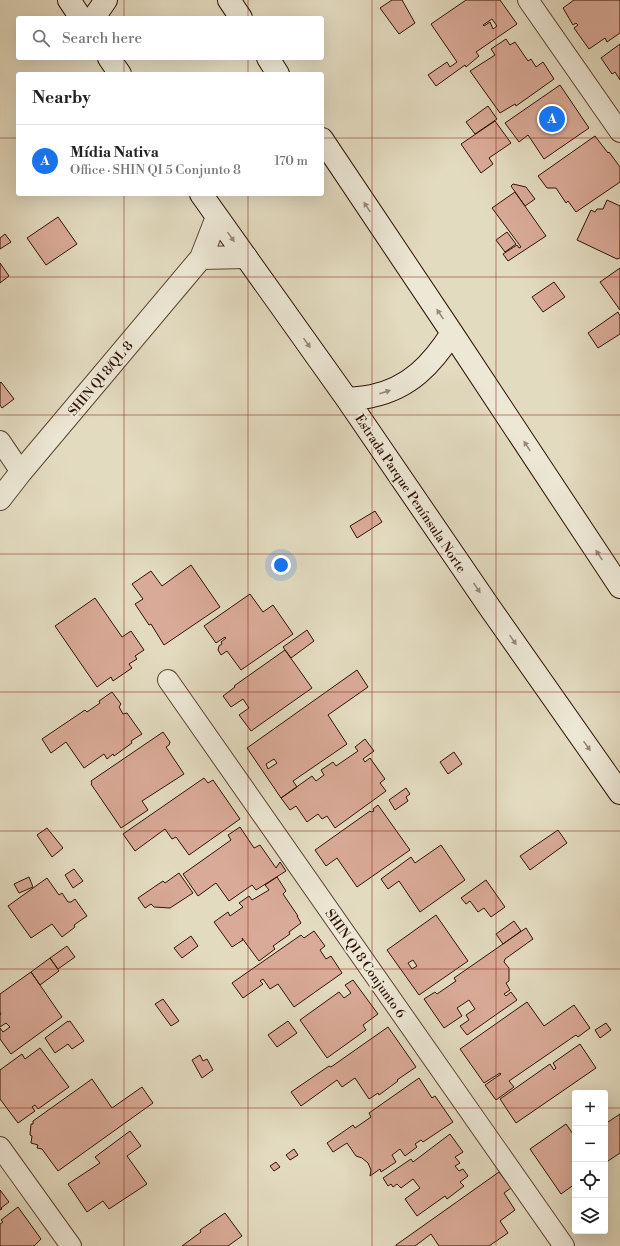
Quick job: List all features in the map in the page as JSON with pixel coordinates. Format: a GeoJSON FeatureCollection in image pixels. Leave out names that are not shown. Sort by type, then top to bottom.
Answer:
{"type":"FeatureCollection","features":[{"type":"Feature","properties":{"kind":"main road"},"geometry":{"type":"LineString","coordinates":[[69,0],[80,16]]}},
{"type":"Feature","properties":{"kind":"main road"},"geometry":{"type":"LineString","coordinates":[[96,16],[106,0]]}},
{"type":"Feature","properties":{"kind":"main road"},"geometry":{"type":"LineString","coordinates":[[228,0],[240,16]]}},
{"type":"Feature","properties":{"kind":"main road"},"geometry":{"type":"LineString","coordinates":[[110,60],[119,72]]}},
{"type":"Feature","properties":{"kind":"main road"},"geometry":{"type":"LineString","coordinates":[[269,60],[277,72]]}},
{"type":"Feature","properties":{"kind":"main road"},"geometry":{"type":"LineString","coordinates":[[324,142],[620,587]]}},
{"type":"Feature","properties":{"kind":"main road","name":"Estrada Parque Península Norte"},"geometry":{"type":"LineString","coordinates":[[202,196],[347,399],[490,608],[620,793]]}},
{"type":"Feature","properties":{"kind":"main road","name":"SHIN QI 8/QL 8"},"geometry":{"type":"LineString","coordinates":[[0,499],[201,258],[217,217]]}},
{"type":"Feature","properties":{"kind":"main road"},"geometry":{"type":"LineString","coordinates":[[201,258],[246,257]]}},
{"type":"Feature","properties":{"kind":"main road"},"geometry":{"type":"LineString","coordinates":[[347,399],[373,396],[394,389],[418,375],[438,355],[452,333]]}},
{"type":"Feature","properties":{"kind":"street"},"geometry":{"type":"LineString","coordinates":[[528,0],[620,132]]}},
{"type":"Feature","properties":{"kind":"street"},"geometry":{"type":"LineString","coordinates":[[0,441],[21,472]]}},
{"type":"Feature","properties":{"kind":"street","name":"SHIN QI 8 Conjunto 6"},"geometry":{"type":"LineString","coordinates":[[168,680],[564,1246]]}},
{"type":"Feature","properties":{"kind":"street"},"geometry":{"type":"LineString","coordinates":[[0,1148],[72,1246]]}},
{"type":"Feature","properties":{"kind":"building"},"geometry":{"type":"Polygon","coordinates":[[[392,0],[402,0],[415,23],[399,34],[380,8],[392,0]]]}},
{"type":"Feature","properties":{"kind":"building"},"geometry":{"type":"Polygon","coordinates":[[[466,0],[500,0],[517,24],[476,52],[479,56],[466,67],[465,65],[436,86],[428,75],[447,62],[450,67],[457,62],[431,24],[466,0]],[[492,19],[483,25],[484,26],[490,22],[493,29],[497,26],[492,19]]]}},
{"type":"Feature","properties":{"kind":"building"},"geometry":{"type":"Polygon","coordinates":[[[574,0],[620,0],[620,33],[607,42],[605,38],[589,49],[574,28],[578,25],[576,23],[573,25],[563,8],[574,0]]]}},
{"type":"Feature","properties":{"kind":"building"},"geometry":{"type":"Polygon","coordinates":[[[506,39],[510,45],[515,42],[528,61],[531,59],[536,67],[543,62],[554,79],[516,106],[515,104],[500,113],[470,71],[495,55],[491,49],[506,39]]]}},
{"type":"Feature","properties":{"kind":"building"},"geometry":{"type":"Polygon","coordinates":[[[620,44],[620,80],[615,72],[612,74],[601,58],[620,44]]]}},
{"type":"Feature","properties":{"kind":"building"},"geometry":{"type":"Polygon","coordinates":[[[560,85],[589,128],[544,159],[528,135],[519,142],[505,123],[560,85]]]}},
{"type":"Feature","properties":{"kind":"building"},"geometry":{"type":"Polygon","coordinates":[[[488,106],[497,119],[475,134],[466,122],[488,106]]]}},
{"type":"Feature","properties":{"kind":"building"},"geometry":{"type":"Polygon","coordinates":[[[495,121],[511,143],[489,158],[493,164],[481,173],[461,144],[495,121]]]}},
{"type":"Feature","properties":{"kind":"building"},"geometry":{"type":"Polygon","coordinates":[[[595,136],[620,167],[620,182],[576,212],[568,201],[566,203],[556,188],[547,188],[538,176],[595,136]]]}},
{"type":"Feature","properties":{"kind":"building"},"geometry":{"type":"Polygon","coordinates":[[[513,184],[526,187],[535,199],[525,206],[511,186],[513,184]]]}},
{"type":"Feature","properties":{"kind":"building"},"geometry":{"type":"Polygon","coordinates":[[[515,192],[546,236],[508,261],[503,254],[517,245],[519,248],[521,247],[492,208],[515,192]]]}},
{"type":"Feature","properties":{"kind":"building"},"geometry":{"type":"Polygon","coordinates":[[[607,200],[620,206],[620,258],[617,259],[577,240],[591,210],[595,212],[597,209],[603,209],[607,200]]]}},
{"type":"Feature","properties":{"kind":"building"},"geometry":{"type":"Polygon","coordinates":[[[58,217],[77,244],[46,265],[27,238],[58,217]]]}},
{"type":"Feature","properties":{"kind":"building"},"geometry":{"type":"Polygon","coordinates":[[[507,232],[516,244],[505,252],[496,240],[507,232]]]}},
{"type":"Feature","properties":{"kind":"building"},"geometry":{"type":"Polygon","coordinates":[[[5,234],[11,242],[0,249],[0,238],[5,234]]]}},
{"type":"Feature","properties":{"kind":"building"},"geometry":{"type":"Polygon","coordinates":[[[0,263],[9,276],[0,283],[0,263]]]}},
{"type":"Feature","properties":{"kind":"building"},"geometry":{"type":"Polygon","coordinates":[[[620,268],[620,310],[600,282],[620,268]]]}},
{"type":"Feature","properties":{"kind":"building"},"geometry":{"type":"Polygon","coordinates":[[[554,282],[565,297],[543,312],[532,297],[554,282]]]}},
{"type":"Feature","properties":{"kind":"building"},"geometry":{"type":"Polygon","coordinates":[[[618,312],[620,316],[620,334],[598,348],[588,333],[618,312]]]}},
{"type":"Feature","properties":{"kind":"building"},"geometry":{"type":"Polygon","coordinates":[[[1,382],[14,399],[2,408],[0,405],[1,382]]]}},
{"type":"Feature","properties":{"kind":"building"},"geometry":{"type":"Polygon","coordinates":[[[375,511],[382,522],[357,538],[350,526],[375,511]]]}},
{"type":"Feature","properties":{"kind":"building"},"geometry":{"type":"Polygon","coordinates":[[[191,565],[220,607],[164,645],[151,624],[149,625],[135,604],[143,599],[132,584],[151,571],[162,586],[191,565]]]}},
{"type":"Feature","properties":{"kind":"building"},"geometry":{"type":"Polygon","coordinates":[[[250,594],[263,612],[273,605],[293,634],[241,670],[227,651],[221,655],[218,650],[219,646],[222,644],[221,642],[226,638],[225,637],[216,643],[204,626],[250,594]]]}},
{"type":"Feature","properties":{"kind":"building"},"geometry":{"type":"Polygon","coordinates":[[[95,598],[122,637],[131,631],[144,650],[135,656],[137,659],[129,664],[132,668],[113,681],[111,677],[97,687],[55,626],[95,598]]]}},
{"type":"Feature","properties":{"kind":"building"},"geometry":{"type":"Polygon","coordinates":[[[307,630],[314,641],[291,658],[283,647],[307,630]]]}},
{"type":"Feature","properties":{"kind":"building"},"geometry":{"type":"Polygon","coordinates":[[[285,650],[312,688],[251,731],[239,715],[249,708],[243,699],[231,707],[223,696],[235,687],[234,686],[285,650]]]}},
{"type":"Feature","properties":{"kind":"building"},"geometry":{"type":"Polygon","coordinates":[[[357,670],[368,687],[328,715],[347,744],[293,781],[297,787],[281,798],[247,748],[357,670]],[[274,759],[266,764],[268,769],[277,763],[274,759]]]}},
{"type":"Feature","properties":{"kind":"building"},"geometry":{"type":"Polygon","coordinates":[[[112,692],[121,704],[119,707],[123,714],[127,713],[142,734],[131,741],[132,743],[114,756],[113,754],[107,759],[104,754],[84,768],[66,742],[51,753],[42,739],[85,710],[87,712],[112,692]]]}},
{"type":"Feature","properties":{"kind":"building"},"geometry":{"type":"Polygon","coordinates":[[[163,732],[170,742],[166,747],[184,774],[142,801],[148,810],[121,828],[91,784],[91,781],[163,732]]]}},
{"type":"Feature","properties":{"kind":"building"},"geometry":{"type":"Polygon","coordinates":[[[365,739],[374,751],[363,759],[365,762],[370,758],[385,779],[380,783],[386,791],[335,828],[327,816],[322,819],[318,814],[307,822],[296,806],[290,810],[281,798],[312,776],[316,781],[324,775],[321,770],[333,762],[336,766],[358,751],[355,747],[365,739]]]}},
{"type":"Feature","properties":{"kind":"building"},"geometry":{"type":"Polygon","coordinates":[[[454,752],[462,764],[448,774],[440,762],[454,752]]]}},
{"type":"Feature","properties":{"kind":"building"},"geometry":{"type":"Polygon","coordinates":[[[204,778],[208,783],[213,780],[240,819],[189,855],[176,837],[172,839],[165,829],[135,851],[123,834],[204,778]]]}},
{"type":"Feature","properties":{"kind":"building"},"geometry":{"type":"Polygon","coordinates":[[[406,788],[410,794],[406,797],[408,801],[395,810],[389,800],[406,788]]]}},
{"type":"Feature","properties":{"kind":"building"},"geometry":{"type":"Polygon","coordinates":[[[378,805],[410,850],[357,887],[337,858],[326,866],[315,850],[370,811],[374,811],[373,809],[378,805]]]}},
{"type":"Feature","properties":{"kind":"building"},"geometry":{"type":"Polygon","coordinates":[[[240,827],[254,848],[260,845],[276,868],[280,862],[286,871],[256,890],[252,885],[229,901],[216,883],[198,896],[183,874],[231,840],[228,835],[240,827]]]}},
{"type":"Feature","properties":{"kind":"building"},"geometry":{"type":"Polygon","coordinates":[[[47,828],[63,848],[52,857],[37,835],[47,828]]]}},
{"type":"Feature","properties":{"kind":"building"},"geometry":{"type":"Polygon","coordinates":[[[558,830],[567,843],[530,870],[520,856],[558,830]]]}},
{"type":"Feature","properties":{"kind":"building"},"geometry":{"type":"Polygon","coordinates":[[[441,845],[465,880],[420,912],[399,881],[388,889],[381,879],[411,857],[415,863],[441,845]]]}},
{"type":"Feature","properties":{"kind":"building"},"geometry":{"type":"Polygon","coordinates":[[[74,869],[83,881],[73,888],[65,875],[74,869]]]}},
{"type":"Feature","properties":{"kind":"building"},"geometry":{"type":"Polygon","coordinates":[[[179,873],[193,893],[170,908],[154,907],[151,904],[145,908],[138,898],[163,881],[165,883],[179,873]]]}},
{"type":"Feature","properties":{"kind":"building"},"geometry":{"type":"Polygon","coordinates":[[[29,877],[33,887],[19,893],[14,884],[29,877]]]}},
{"type":"Feature","properties":{"kind":"building"},"geometry":{"type":"Polygon","coordinates":[[[277,877],[286,891],[283,894],[301,923],[289,932],[290,934],[273,946],[275,949],[259,961],[242,938],[243,940],[232,947],[214,922],[228,912],[230,916],[243,907],[239,903],[249,896],[252,900],[269,890],[265,885],[277,877]]]}},
{"type":"Feature","properties":{"kind":"building"},"geometry":{"type":"Polygon","coordinates":[[[47,878],[59,895],[62,893],[68,902],[75,899],[87,916],[74,925],[75,927],[62,937],[52,924],[31,938],[8,906],[47,878]]]}},
{"type":"Feature","properties":{"kind":"building"},"geometry":{"type":"Polygon","coordinates":[[[486,880],[505,907],[491,917],[484,908],[478,912],[470,901],[466,904],[461,898],[486,880]]]}},
{"type":"Feature","properties":{"kind":"building"},"geometry":{"type":"Polygon","coordinates":[[[436,915],[468,961],[419,995],[387,950],[436,915]],[[413,960],[408,963],[412,969],[417,966],[413,960]]]}},
{"type":"Feature","properties":{"kind":"building"},"geometry":{"type":"Polygon","coordinates":[[[514,921],[521,931],[503,944],[496,934],[514,921]]]}},
{"type":"Feature","properties":{"kind":"building"},"geometry":{"type":"Polygon","coordinates":[[[526,928],[533,939],[505,959],[504,962],[509,968],[509,981],[506,983],[510,990],[504,994],[506,996],[511,992],[517,1000],[467,1035],[460,1026],[469,1020],[466,1015],[475,1009],[469,1000],[457,1008],[462,1016],[444,1028],[424,999],[435,992],[437,994],[456,981],[454,978],[526,928]]]}},
{"type":"Feature","properties":{"kind":"building"},"geometry":{"type":"Polygon","coordinates":[[[314,931],[325,946],[320,950],[326,959],[331,956],[342,973],[294,1007],[278,984],[270,989],[263,979],[260,981],[263,984],[243,998],[232,983],[301,935],[304,938],[314,931]]]}},
{"type":"Feature","properties":{"kind":"building"},"geometry":{"type":"Polygon","coordinates":[[[191,936],[198,946],[182,958],[174,948],[191,936]]]}},
{"type":"Feature","properties":{"kind":"building"},"geometry":{"type":"Polygon","coordinates":[[[67,946],[75,957],[58,969],[50,958],[67,946]]]}},
{"type":"Feature","properties":{"kind":"building"},"geometry":{"type":"Polygon","coordinates":[[[50,958],[59,971],[40,985],[31,972],[50,958]]]}},
{"type":"Feature","properties":{"kind":"building"},"geometry":{"type":"Polygon","coordinates":[[[31,972],[62,1017],[11,1054],[0,1039],[0,1028],[3,1032],[10,1027],[6,1023],[0,1027],[0,994],[31,972]]]}},
{"type":"Feature","properties":{"kind":"building"},"geometry":{"type":"Polygon","coordinates":[[[353,980],[378,1014],[363,1025],[366,1030],[327,1058],[300,1020],[339,992],[344,998],[351,993],[345,985],[353,980]]]}},
{"type":"Feature","properties":{"kind":"building"},"geometry":{"type":"Polygon","coordinates":[[[163,999],[179,1021],[171,1026],[155,1004],[163,999]]]}},
{"type":"Feature","properties":{"kind":"building"},"geometry":{"type":"Polygon","coordinates":[[[527,1002],[544,1026],[574,1005],[590,1028],[578,1037],[576,1035],[509,1081],[514,1087],[496,1100],[485,1085],[501,1074],[500,1073],[484,1083],[460,1049],[527,1002]]]}},
{"type":"Feature","properties":{"kind":"building"},"geometry":{"type":"Polygon","coordinates":[[[70,1021],[84,1041],[72,1049],[68,1044],[55,1053],[45,1038],[70,1021]]]}},
{"type":"Feature","properties":{"kind":"building"},"geometry":{"type":"Polygon","coordinates":[[[288,1021],[297,1033],[277,1047],[268,1035],[288,1021]]]}},
{"type":"Feature","properties":{"kind":"building"},"geometry":{"type":"Polygon","coordinates":[[[606,1023],[611,1030],[600,1038],[595,1030],[606,1023]]]}},
{"type":"Feature","properties":{"kind":"building"},"geometry":{"type":"Polygon","coordinates":[[[388,1027],[416,1067],[379,1095],[378,1093],[369,1099],[355,1078],[342,1087],[337,1080],[301,1106],[291,1092],[329,1066],[331,1067],[388,1027]]]}},
{"type":"Feature","properties":{"kind":"building"},"geometry":{"type":"Polygon","coordinates":[[[580,1044],[596,1068],[516,1123],[500,1099],[550,1064],[554,1070],[556,1068],[553,1063],[580,1044]]]}},
{"type":"Feature","properties":{"kind":"building"},"geometry":{"type":"Polygon","coordinates":[[[40,1048],[69,1087],[38,1109],[35,1105],[32,1107],[35,1111],[18,1123],[0,1099],[0,1070],[22,1054],[25,1059],[40,1048]]]}},
{"type":"Feature","properties":{"kind":"building"},"geometry":{"type":"Polygon","coordinates":[[[200,1055],[203,1061],[207,1059],[213,1070],[202,1078],[192,1060],[200,1055]]]}},
{"type":"Feature","properties":{"kind":"building"},"geometry":{"type":"Polygon","coordinates":[[[419,1078],[432,1098],[435,1096],[453,1122],[423,1142],[421,1140],[415,1144],[417,1147],[405,1156],[400,1149],[392,1155],[396,1162],[381,1172],[380,1169],[370,1176],[371,1170],[368,1163],[362,1158],[356,1156],[347,1143],[333,1152],[327,1143],[353,1125],[355,1128],[371,1117],[369,1113],[419,1078]]]}},
{"type":"Feature","properties":{"kind":"building"},"geometry":{"type":"Polygon","coordinates":[[[92,1079],[112,1108],[142,1087],[153,1103],[58,1171],[42,1149],[37,1148],[38,1145],[31,1143],[31,1124],[33,1124],[33,1121],[92,1079]]]}},
{"type":"Feature","properties":{"kind":"building"},"geometry":{"type":"Polygon","coordinates":[[[620,1114],[620,1153],[608,1161],[608,1126],[608,1122],[620,1114]]]}},
{"type":"Feature","properties":{"kind":"building"},"geometry":{"type":"Polygon","coordinates":[[[566,1124],[572,1133],[572,1186],[561,1194],[530,1149],[566,1124]]]}},
{"type":"Feature","properties":{"kind":"building"},"geometry":{"type":"Polygon","coordinates":[[[130,1131],[141,1146],[127,1156],[147,1184],[109,1209],[103,1201],[87,1212],[68,1184],[100,1163],[95,1157],[130,1131]]]}},
{"type":"Feature","properties":{"kind":"building"},"geometry":{"type":"Polygon","coordinates":[[[450,1134],[463,1152],[455,1157],[460,1163],[455,1166],[459,1171],[463,1169],[468,1176],[460,1182],[464,1186],[447,1199],[445,1196],[417,1216],[405,1199],[420,1188],[413,1179],[401,1188],[397,1184],[393,1187],[391,1184],[388,1186],[383,1178],[411,1159],[413,1162],[450,1134]]]}},
{"type":"Feature","properties":{"kind":"building"},"geometry":{"type":"Polygon","coordinates":[[[294,1149],[298,1155],[290,1160],[286,1155],[294,1149]]]}},
{"type":"Feature","properties":{"kind":"building"},"geometry":{"type":"Polygon","coordinates":[[[276,1162],[280,1167],[274,1171],[270,1166],[276,1162]]]}},
{"type":"Feature","properties":{"kind":"building"},"geometry":{"type":"Polygon","coordinates":[[[499,1172],[511,1188],[504,1193],[515,1210],[500,1221],[508,1233],[489,1246],[439,1246],[431,1234],[415,1246],[396,1246],[396,1245],[499,1172]]]}},
{"type":"Feature","properties":{"kind":"building"},"geometry":{"type":"Polygon","coordinates":[[[0,1190],[9,1202],[0,1210],[0,1190]]]}},
{"type":"Feature","properties":{"kind":"building"},"geometry":{"type":"Polygon","coordinates":[[[18,1207],[41,1239],[34,1246],[0,1246],[0,1224],[3,1222],[1,1220],[18,1207]]]}},
{"type":"Feature","properties":{"kind":"building"},"geometry":{"type":"Polygon","coordinates":[[[225,1213],[242,1236],[228,1246],[182,1246],[201,1232],[200,1230],[225,1213]]]}},
{"type":"Feature","properties":{"kind":"place","name":"Mídia Nativa"},"geometry":{"type":"Point","coordinates":[552,119]}}]}
